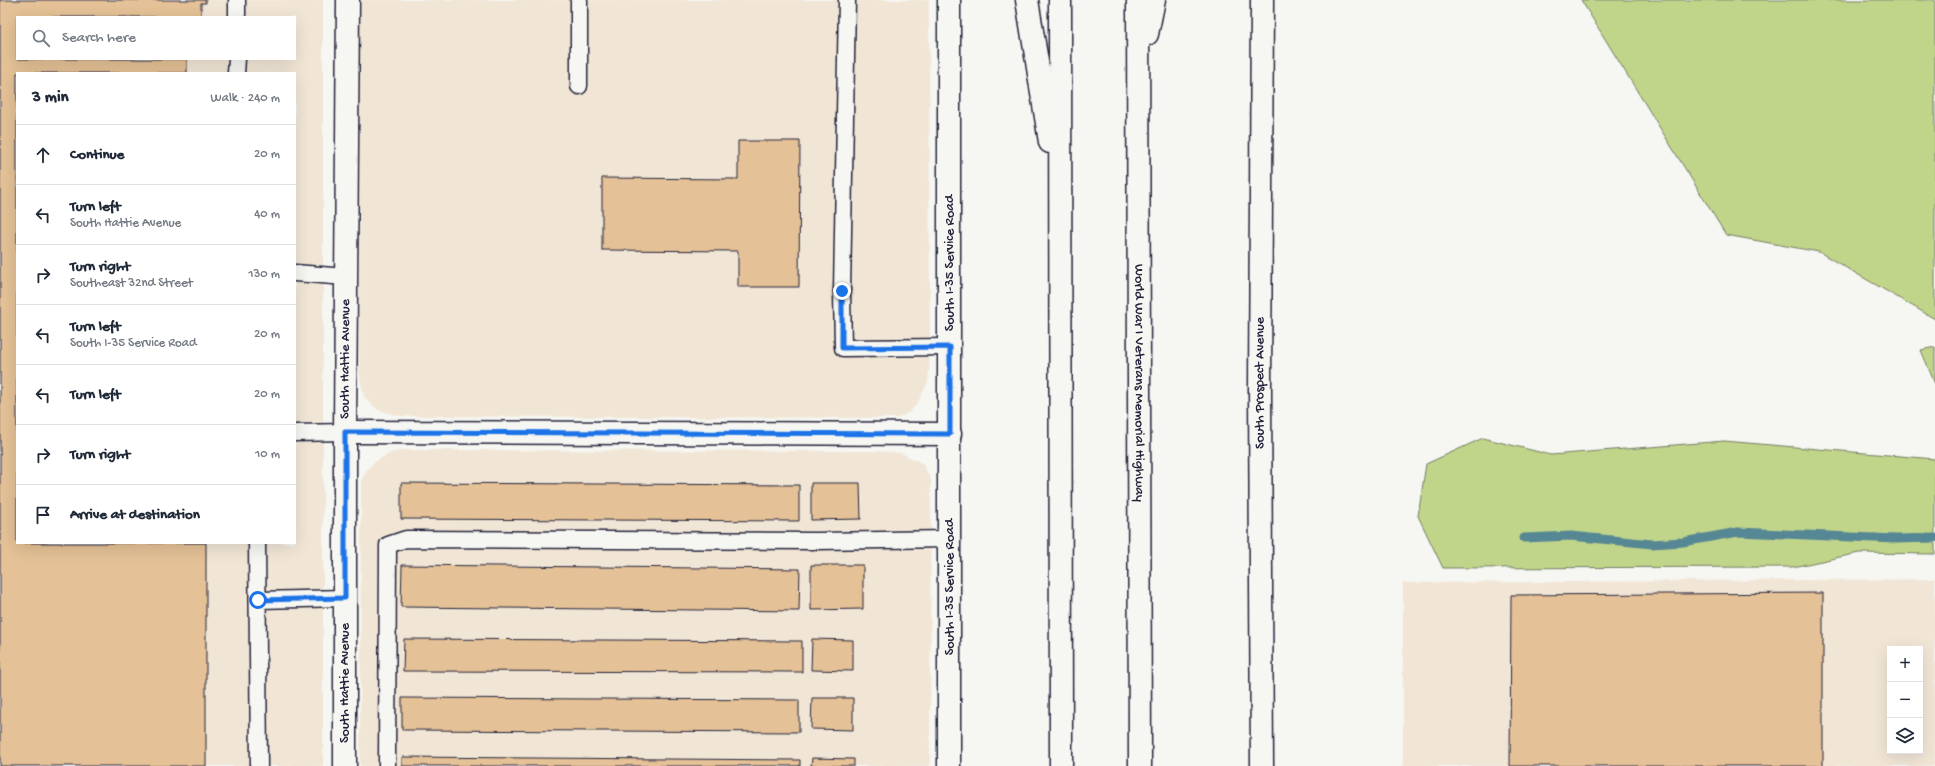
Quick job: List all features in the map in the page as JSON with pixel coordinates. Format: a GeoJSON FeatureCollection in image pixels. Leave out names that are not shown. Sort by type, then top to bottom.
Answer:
{"type":"FeatureCollection","features":[{"type":"Feature","properties":{"kind":"main road","name":"South Hattie Avenue"},"geometry":{"type":"LineString","coordinates":[[345,766],[345,432],[348,0]]}},
{"type":"Feature","properties":{"kind":"main road","name":"South I-35 Service Road"},"geometry":{"type":"LineString","coordinates":[[949,0],[949,766]]}},
{"type":"Feature","properties":{"kind":"main road"},"geometry":{"type":"LineString","coordinates":[[1027,0],[1060,206]]}},
{"type":"Feature","properties":{"kind":"main road"},"geometry":{"type":"LineString","coordinates":[[1060,0],[1061,766]]}},
{"type":"Feature","properties":{"kind":"main road","name":"World War I Veterans Memorial Highway"},"geometry":{"type":"LineString","coordinates":[[1138,0],[1137,78],[1140,766]]}},
{"type":"Feature","properties":{"kind":"main road"},"geometry":{"type":"LineString","coordinates":[[1137,78],[1154,0]]}},
{"type":"Feature","properties":{"kind":"main road","name":"South Prospect Avenue"},"geometry":{"type":"LineString","coordinates":[[1262,0],[1260,390],[1262,766]]}},
{"type":"Feature","properties":{"kind":"main road"},"geometry":{"type":"LineString","coordinates":[[345,432],[950,434]]}},
{"type":"Feature","properties":{"kind":"lane"},"geometry":{"type":"LineString","coordinates":[[237,0],[237,16]]}},
{"type":"Feature","properties":{"kind":"lane"},"geometry":{"type":"LineString","coordinates":[[579,0],[579,86]]}},
{"type":"Feature","properties":{"kind":"lane"},"geometry":{"type":"LineString","coordinates":[[847,0],[842,348],[950,347]]}},
{"type":"Feature","properties":{"kind":"lane"},"geometry":{"type":"LineString","coordinates":[[236,72],[237,60]]}},
{"type":"Feature","properties":{"kind":"lane"},"geometry":{"type":"LineString","coordinates":[[296,273],[346,277]]}},
{"type":"Feature","properties":{"kind":"lane"},"geometry":{"type":"LineString","coordinates":[[296,433],[345,432]]}},
{"type":"Feature","properties":{"kind":"lane"},"geometry":{"type":"LineString","coordinates":[[387,766],[388,545],[406,539],[817,541],[950,539]]}},
{"type":"Feature","properties":{"kind":"lane"},"geometry":{"type":"LineString","coordinates":[[257,544],[259,766]]}},
{"type":"Feature","properties":{"kind":"lane"},"geometry":{"type":"LineString","coordinates":[[258,600],[345,598]]}},
{"type":"Feature","properties":{"kind":"shaded area"},"geometry":{"type":"Polygon","coordinates":[[[0,0],[323,0],[323,766],[0,766],[0,0]]]}},
{"type":"Feature","properties":{"kind":"shaded area"},"geometry":{"type":"Polygon","coordinates":[[[360,0],[929,0],[930,355],[928,382],[918,402],[910,412],[898,418],[400,416],[378,410],[364,397],[359,373],[360,0]]]}},
{"type":"Feature","properties":{"kind":"shaded area"},"geometry":{"type":"Polygon","coordinates":[[[403,450],[879,451],[901,453],[922,463],[931,480],[930,766],[360,766],[361,481],[366,471],[373,463],[390,453],[403,450]]]}},
{"type":"Feature","properties":{"kind":"shaded area"},"geometry":{"type":"Polygon","coordinates":[[[1935,579],[1935,766],[1403,766],[1403,583],[1935,579]]]}},
{"type":"Feature","properties":{"kind":"green space"},"geometry":{"type":"Polygon","coordinates":[[[1581,0],[1935,0],[1935,319],[1819,252],[1726,235],[1581,0]]]}},
{"type":"Feature","properties":{"kind":"green space"},"geometry":{"type":"Polygon","coordinates":[[[1935,347],[1935,384],[1921,350],[1935,347]]]}},
{"type":"Feature","properties":{"kind":"green space"},"geometry":{"type":"Polygon","coordinates":[[[1483,438],[1551,455],[1724,441],[1935,459],[1935,554],[1859,553],[1793,567],[1443,568],[1418,516],[1426,464],[1483,438]]]}},
{"type":"Feature","properties":{"kind":"building"},"geometry":{"type":"Polygon","coordinates":[[[0,0],[206,0],[206,3],[201,3],[201,16],[16,16],[16,60],[187,60],[187,72],[16,72],[16,544],[206,544],[206,766],[0,766],[0,0]]]}},
{"type":"Feature","properties":{"kind":"building"},"geometry":{"type":"Polygon","coordinates":[[[738,141],[800,141],[799,287],[738,287],[738,251],[602,250],[602,178],[738,179],[738,141]]]}},
{"type":"Feature","properties":{"kind":"building"},"geometry":{"type":"Polygon","coordinates":[[[401,483],[799,485],[799,521],[401,519],[401,483]]]}},
{"type":"Feature","properties":{"kind":"building"},"geometry":{"type":"Polygon","coordinates":[[[811,483],[860,483],[861,519],[811,520],[811,483]]]}},
{"type":"Feature","properties":{"kind":"building"},"geometry":{"type":"Polygon","coordinates":[[[402,565],[800,569],[799,611],[401,607],[402,565]]]}},
{"type":"Feature","properties":{"kind":"building"},"geometry":{"type":"Polygon","coordinates":[[[811,565],[863,565],[863,609],[811,610],[811,565]]]}},
{"type":"Feature","properties":{"kind":"building"},"geometry":{"type":"Polygon","coordinates":[[[1823,593],[1823,766],[1510,766],[1511,595],[1823,593]]]}},
{"type":"Feature","properties":{"kind":"building"},"geometry":{"type":"Polygon","coordinates":[[[404,639],[802,641],[802,672],[403,671],[404,639]]]}},
{"type":"Feature","properties":{"kind":"building"},"geometry":{"type":"Polygon","coordinates":[[[812,639],[853,640],[853,671],[811,670],[812,639]]]}},
{"type":"Feature","properties":{"kind":"building"},"geometry":{"type":"Polygon","coordinates":[[[402,698],[799,700],[799,732],[402,730],[402,698]]]}},
{"type":"Feature","properties":{"kind":"building"},"geometry":{"type":"Polygon","coordinates":[[[812,698],[853,698],[853,730],[811,729],[812,698]]]}},
{"type":"Feature","properties":{"kind":"building"},"geometry":{"type":"Polygon","coordinates":[[[402,757],[800,760],[800,766],[402,766],[402,757]]]}},
{"type":"Feature","properties":{"kind":"building"},"geometry":{"type":"Polygon","coordinates":[[[812,758],[854,759],[854,766],[811,766],[812,758]]]}},
{"type":"Feature","properties":{"kind":"waterway"},"geometry":{"type":"LineString","coordinates":[[1524,538],[1571,536],[1652,544],[1683,542],[1738,532],[1896,539],[1935,538]]}},
{"type":"Feature","properties":{"kind":"route"},"geometry":{"type":"LineString","coordinates":[[258,600],[345,598],[345,432],[950,434],[950,347],[842,348],[842,291]]}}]}
